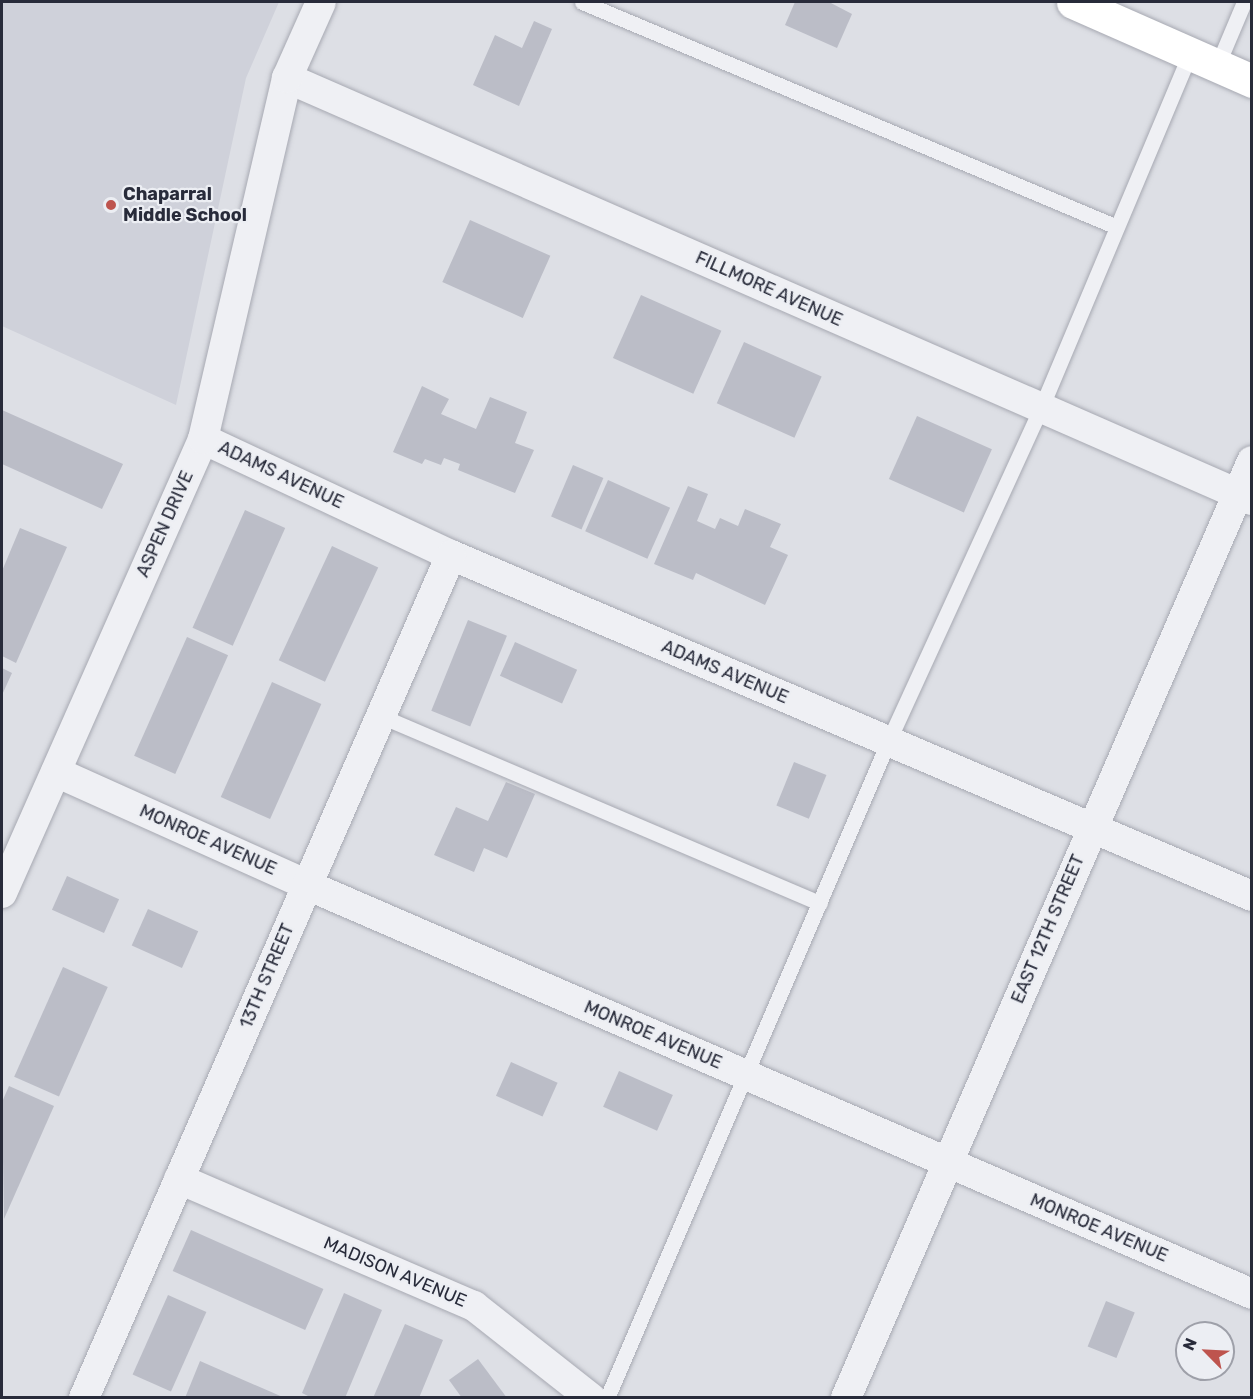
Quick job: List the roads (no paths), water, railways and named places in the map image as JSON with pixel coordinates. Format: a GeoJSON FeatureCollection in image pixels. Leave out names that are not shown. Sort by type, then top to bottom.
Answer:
{"type":"FeatureCollection","features":[{"type":"Feature","properties":{"kind":"street","name":"ASPEN DRIVE"},"geometry":{"type":"LineString","coordinates":[[2,893],[203,439],[287,78],[321,2]]}},
{"type":"Feature","properties":{"kind":"street"},"geometry":{"type":"LineString","coordinates":[[1073,2],[1251,81]]}},
{"type":"Feature","properties":{"kind":"street","name":"FILLMORE AVENUE"},"geometry":{"type":"LineString","coordinates":[[287,78],[1245,497]]}},
{"type":"Feature","properties":{"kind":"street","name":"ADAMS AVENUE"},"geometry":{"type":"LineString","coordinates":[[203,439],[451,555],[1251,896]]}},
{"type":"Feature","properties":{"kind":"street","name":"EAST 12TH STREET"},"geometry":{"type":"LineString","coordinates":[[846,1398],[1091,829],[1245,497],[1251,461]]}},
{"type":"Feature","properties":{"kind":"street","name":"13TH STREET"},"geometry":{"type":"LineString","coordinates":[[84,1398],[451,555]]}},
{"type":"Feature","properties":{"kind":"street","name":"MONROE AVENUE"},"geometry":{"type":"LineString","coordinates":[[56,772],[307,885],[1251,1294]]}},
{"type":"Feature","properties":{"kind":"street","name":"MADISON AVENUE"},"geometry":{"type":"LineString","coordinates":[[179,1179],[474,1306],[591,1398]]}},
{"type":"Feature","properties":{"kind":"lane"},"geometry":{"type":"LineString","coordinates":[[582,2],[1117,227]]}},
{"type":"Feature","properties":{"kind":"lane"},"geometry":{"type":"LineString","coordinates":[[607,1398],[748,1076],[888,742],[1041,408],[1117,227],[1203,60],[1244,2]]}},
{"type":"Feature","properties":{"kind":"lane"},"geometry":{"type":"LineString","coordinates":[[381,716],[820,903]]}},
{"type":"Feature","properties":{"kind":"place","name":"Chaparral Middle School"},"geometry":{"type":"Point","coordinates":[111,205]}}]}
